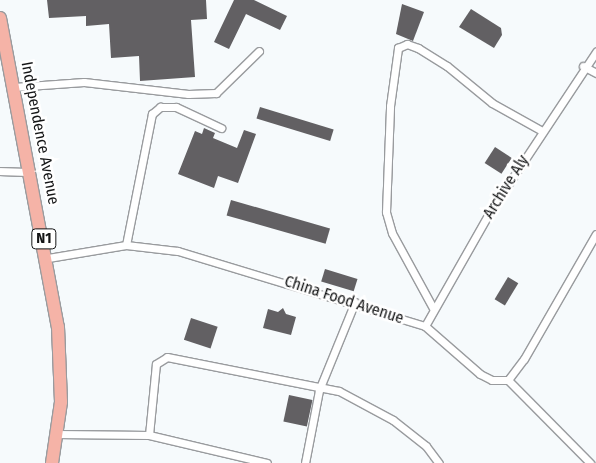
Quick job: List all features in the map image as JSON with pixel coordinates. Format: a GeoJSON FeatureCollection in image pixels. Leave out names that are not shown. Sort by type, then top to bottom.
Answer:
{"type":"FeatureCollection","features":[{"type":"Feature","properties":{"kind":"highway","name":"Independence Avenue"},"geometry":{"type":"LineString","coordinates":[[0,18],[48,258],[58,327],[61,402],[52,463]]}},
{"type":"Feature","properties":{"kind":"street"},"geometry":{"type":"LineString","coordinates":[[433,308],[392,233],[386,212],[390,106],[398,48],[407,44],[418,48],[447,66],[492,103],[542,131]]}},
{"type":"Feature","properties":{"kind":"street"},"geometry":{"type":"LineString","coordinates":[[14,87],[84,82],[188,94],[216,93],[259,52]]}},
{"type":"Feature","properties":{"kind":"street","name":"Archive Aly"},"geometry":{"type":"LineString","coordinates":[[425,326],[433,308],[542,131],[584,66],[596,52]]}},
{"type":"Feature","properties":{"kind":"street"},"geometry":{"type":"LineString","coordinates":[[584,66],[596,73]]}},
{"type":"Feature","properties":{"kind":"street"},"geometry":{"type":"LineString","coordinates":[[126,245],[152,114],[160,107],[176,107],[221,128]]}},
{"type":"Feature","properties":{"kind":"street"},"geometry":{"type":"LineString","coordinates":[[0,171],[31,172]]}},
{"type":"Feature","properties":{"kind":"street"},"geometry":{"type":"LineString","coordinates":[[596,234],[524,359],[508,380],[591,463],[596,460]]}},
{"type":"Feature","properties":{"kind":"street","name":"China Food Avenue"},"geometry":{"type":"LineString","coordinates":[[48,258],[126,245],[222,262],[355,302],[425,326],[480,374],[492,380],[508,380]]}},
{"type":"Feature","properties":{"kind":"street"},"geometry":{"type":"LineString","coordinates":[[305,463],[319,390],[355,302]]}},
{"type":"Feature","properties":{"kind":"street"},"geometry":{"type":"LineString","coordinates":[[149,435],[156,364],[167,357],[319,390],[339,391],[393,420],[426,446],[439,463]]}},
{"type":"Feature","properties":{"kind":"street"},"geometry":{"type":"LineString","coordinates":[[56,434],[149,435],[267,463]]}},
{"type":"Feature","properties":{"kind":"building"},"geometry":{"type":"Polygon","coordinates":[[[47,0],[206,0],[207,19],[191,20],[195,77],[140,81],[139,56],[111,58],[109,24],[86,26],[86,16],[49,18],[47,0]]]}},
{"type":"Feature","properties":{"kind":"building"},"geometry":{"type":"Polygon","coordinates":[[[234,0],[254,0],[287,16],[280,30],[246,14],[229,49],[214,42],[234,0]]]}},
{"type":"Feature","properties":{"kind":"building"},"geometry":{"type":"Polygon","coordinates":[[[402,4],[424,12],[413,41],[396,34],[402,4]]]}},
{"type":"Feature","properties":{"kind":"building"},"geometry":{"type":"Polygon","coordinates":[[[471,9],[501,28],[502,35],[494,48],[459,27],[471,9]]]}},
{"type":"Feature","properties":{"kind":"building"},"geometry":{"type":"Polygon","coordinates":[[[260,107],[334,130],[330,141],[256,118],[260,107]]]}},
{"type":"Feature","properties":{"kind":"building"},"geometry":{"type":"Polygon","coordinates":[[[204,128],[215,133],[213,138],[237,148],[244,130],[256,134],[238,183],[218,176],[214,188],[178,174],[195,131],[202,134],[204,128]]]}},
{"type":"Feature","properties":{"kind":"building"},"geometry":{"type":"Polygon","coordinates":[[[495,147],[512,158],[501,174],[485,163],[495,147]]]}},
{"type":"Feature","properties":{"kind":"building"},"geometry":{"type":"Polygon","coordinates":[[[231,200],[330,228],[326,244],[227,215],[231,200]]]}},
{"type":"Feature","properties":{"kind":"building"},"geometry":{"type":"Polygon","coordinates":[[[325,269],[358,279],[354,291],[321,281],[325,269]]]}},
{"type":"Feature","properties":{"kind":"building"},"geometry":{"type":"Polygon","coordinates":[[[508,277],[518,283],[505,305],[495,299],[508,277]]]}},
{"type":"Feature","properties":{"kind":"building"},"geometry":{"type":"Polygon","coordinates":[[[283,308],[286,314],[296,317],[291,335],[263,328],[268,309],[278,312],[283,308]]]}},
{"type":"Feature","properties":{"kind":"building"},"geometry":{"type":"Polygon","coordinates":[[[191,318],[218,327],[211,349],[184,340],[191,318]]]}},
{"type":"Feature","properties":{"kind":"building"},"geometry":{"type":"Polygon","coordinates":[[[289,395],[312,400],[307,426],[283,421],[289,395]]]}}]}
